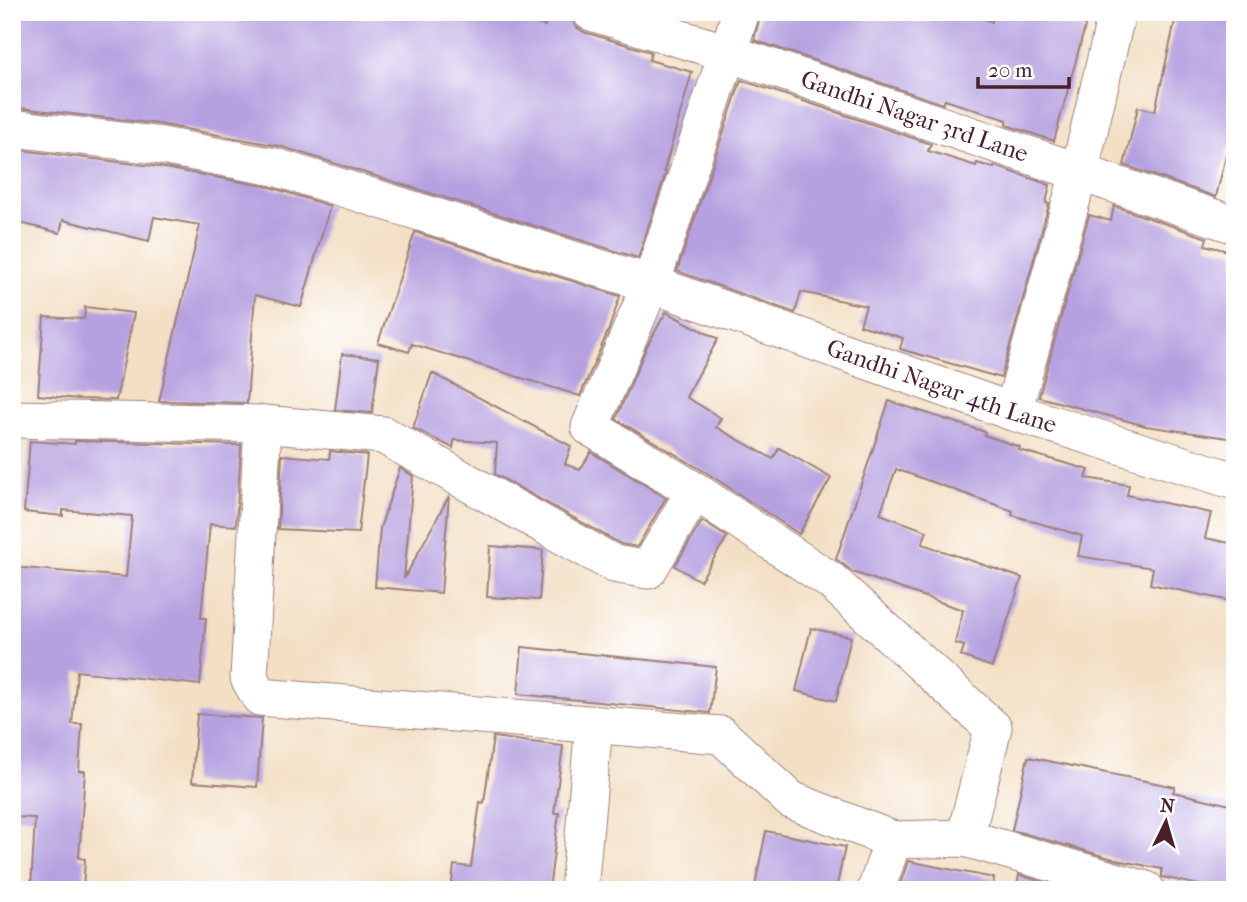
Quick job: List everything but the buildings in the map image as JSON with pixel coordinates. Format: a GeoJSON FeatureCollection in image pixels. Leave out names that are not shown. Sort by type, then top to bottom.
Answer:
{"type":"FeatureCollection","features":[{"type":"Feature","properties":{"kind":"street","name":"Gandhi Nagar 3rd Lane"},"geometry":{"type":"LineString","coordinates":[[591,12],[728,53],[1235,225]]}},
{"type":"Feature","properties":{"kind":"street"},"geometry":{"type":"LineString","coordinates":[[741,12],[651,284],[590,427],[695,491],[831,581],[993,728],[965,838]]}},
{"type":"Feature","properties":{"kind":"street"},"geometry":{"type":"LineString","coordinates":[[1013,412],[1079,173],[1117,12]]}},
{"type":"Feature","properties":{"kind":"street","name":"Gandhi Nagar 4th Lane"},"geometry":{"type":"LineString","coordinates":[[12,128],[156,145],[275,167],[651,284],[1013,412],[1235,481]]}},
{"type":"Feature","properties":{"kind":"street"},"geometry":{"type":"LineString","coordinates":[[12,419],[264,424],[383,435],[614,564],[648,570],[695,491]]}},
{"type":"Feature","properties":{"kind":"street"},"geometry":{"type":"LineString","coordinates":[[264,424],[249,678],[260,697],[721,735],[791,800],[893,840],[965,838],[1146,890]]}},
{"type":"Feature","properties":{"kind":"street"},"geometry":{"type":"LineString","coordinates":[[579,890],[594,725]]}},
{"type":"Feature","properties":{"kind":"street"},"geometry":{"type":"LineString","coordinates":[[876,890],[893,840]]}}]}
